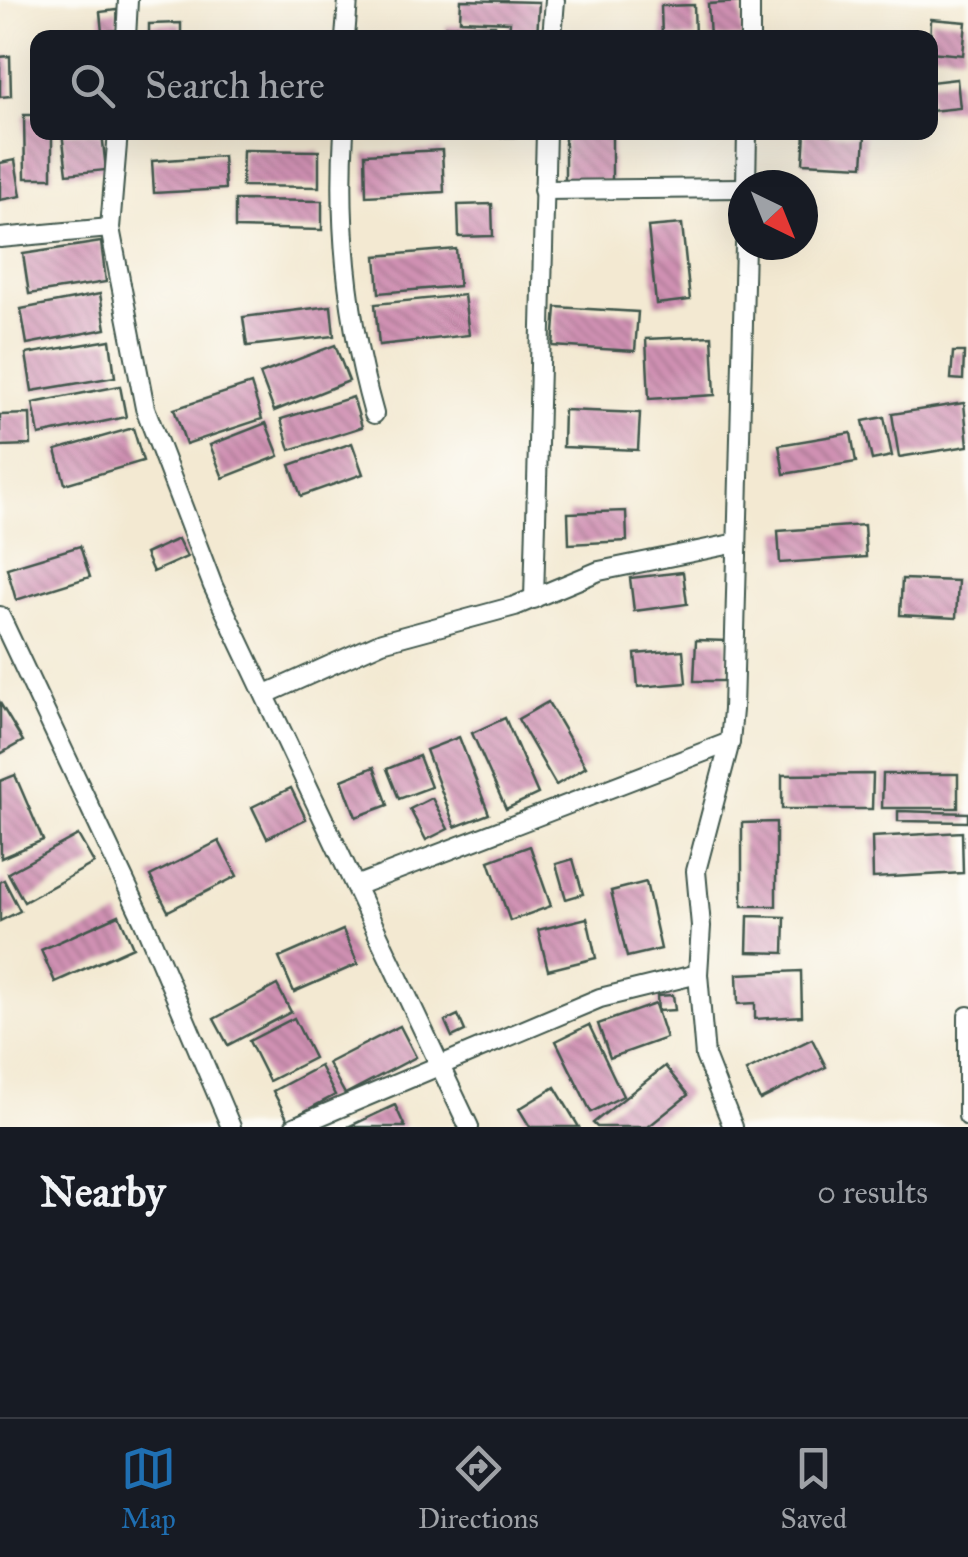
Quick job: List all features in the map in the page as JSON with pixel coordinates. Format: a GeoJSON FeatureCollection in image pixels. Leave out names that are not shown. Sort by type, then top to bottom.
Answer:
{"type":"FeatureCollection","features":[{"type":"Feature","properties":{"kind":"street"},"geometry":{"type":"LineString","coordinates":[[126,30],[128,0]]}},
{"type":"Feature","properties":{"kind":"street"},"geometry":{"type":"LineString","coordinates":[[346,30],[348,0]]}},
{"type":"Feature","properties":{"kind":"street"},"geometry":{"type":"LineString","coordinates":[[553,30],[555,0]]}},
{"type":"Feature","properties":{"kind":"street"},"geometry":{"type":"LineString","coordinates":[[750,0],[750,30]]}},
{"type":"Feature","properties":{"kind":"street"},"geometry":{"type":"LineString","coordinates":[[117,140],[110,228],[145,408],[214,586],[469,1127]]}},
{"type":"Feature","properties":{"kind":"street"},"geometry":{"type":"LineString","coordinates":[[343,140],[340,192],[348,292],[374,414]]}},
{"type":"Feature","properties":{"kind":"street"},"geometry":{"type":"LineString","coordinates":[[534,599],[546,140]]}},
{"type":"Feature","properties":{"kind":"street"},"geometry":{"type":"LineString","coordinates":[[746,170],[747,140]]}},
{"type":"Feature","properties":{"kind":"street"},"geometry":{"type":"LineString","coordinates":[[543,190],[728,186]]}},
{"type":"Feature","properties":{"kind":"street"},"geometry":{"type":"LineString","coordinates":[[0,238],[110,228]]}},
{"type":"Feature","properties":{"kind":"street"},"geometry":{"type":"LineString","coordinates":[[733,1127],[705,1056],[698,974],[702,926],[696,871],[730,742],[745,260]]}},
{"type":"Feature","properties":{"kind":"street"},"geometry":{"type":"LineString","coordinates":[[266,694],[382,642],[432,632],[534,599],[610,568],[738,543]]}},
{"type":"Feature","properties":{"kind":"street"},"geometry":{"type":"LineString","coordinates":[[0,616],[142,920],[231,1127]]}},
{"type":"Feature","properties":{"kind":"street"},"geometry":{"type":"LineString","coordinates":[[358,885],[730,742]]}},
{"type":"Feature","properties":{"kind":"street"},"geometry":{"type":"LineString","coordinates":[[294,1127],[600,998],[698,974]]}},
{"type":"Feature","properties":{"kind":"street"},"geometry":{"type":"LineString","coordinates":[[968,1016],[968,1116]]}},
{"type":"Feature","properties":{"kind":"building"},"geometry":{"type":"Polygon","coordinates":[[[461,0],[539,2],[537,30],[510,30],[510,22],[460,20],[461,0]]]}},
{"type":"Feature","properties":{"kind":"building"},"geometry":{"type":"Polygon","coordinates":[[[740,2],[742,30],[710,30],[708,4],[740,2]]]}},
{"type":"Feature","properties":{"kind":"building"},"geometry":{"type":"Polygon","coordinates":[[[694,5],[695,30],[662,30],[661,6],[694,5]]]}},
{"type":"Feature","properties":{"kind":"building"},"geometry":{"type":"Polygon","coordinates":[[[117,10],[119,30],[102,30],[100,12],[117,10]]]}},
{"type":"Feature","properties":{"kind":"building"},"geometry":{"type":"Polygon","coordinates":[[[931,19],[966,22],[963,55],[938,53],[938,30],[931,30],[931,19]]]}},
{"type":"Feature","properties":{"kind":"building"},"geometry":{"type":"Polygon","coordinates":[[[181,23],[181,30],[149,30],[149,24],[181,23]]]}},
{"type":"Feature","properties":{"kind":"building"},"geometry":{"type":"Polygon","coordinates":[[[495,25],[495,30],[446,30],[446,26],[495,25]]]}},
{"type":"Feature","properties":{"kind":"building"},"geometry":{"type":"Polygon","coordinates":[[[10,56],[11,96],[0,97],[0,57],[10,56]]]}},
{"type":"Feature","properties":{"kind":"building"},"geometry":{"type":"Polygon","coordinates":[[[957,79],[960,108],[938,110],[938,81],[957,79]]]}},
{"type":"Feature","properties":{"kind":"building"},"geometry":{"type":"Polygon","coordinates":[[[24,115],[30,115],[30,140],[52,140],[52,178],[25,178],[24,115]]]}},
{"type":"Feature","properties":{"kind":"building"},"geometry":{"type":"Polygon","coordinates":[[[63,140],[103,140],[106,170],[67,174],[63,140]]]}},
{"type":"Feature","properties":{"kind":"building"},"geometry":{"type":"Polygon","coordinates":[[[565,140],[612,140],[612,181],[565,182],[565,140]]]}},
{"type":"Feature","properties":{"kind":"building"},"geometry":{"type":"Polygon","coordinates":[[[805,140],[865,140],[863,166],[803,163],[805,140]]]}},
{"type":"Feature","properties":{"kind":"building"},"geometry":{"type":"Polygon","coordinates":[[[243,150],[319,151],[319,187],[242,186],[243,150]]]}},
{"type":"Feature","properties":{"kind":"building"},"geometry":{"type":"Polygon","coordinates":[[[442,150],[444,192],[366,196],[365,154],[442,150]]]}},
{"type":"Feature","properties":{"kind":"building"},"geometry":{"type":"Polygon","coordinates":[[[223,156],[225,189],[154,193],[152,161],[223,156]]]}},
{"type":"Feature","properties":{"kind":"building"},"geometry":{"type":"Polygon","coordinates":[[[15,160],[21,196],[0,200],[0,163],[15,160]]]}},
{"type":"Feature","properties":{"kind":"building"},"geometry":{"type":"Polygon","coordinates":[[[235,200],[322,201],[322,230],[235,228],[235,200]]]}},
{"type":"Feature","properties":{"kind":"building"},"geometry":{"type":"Polygon","coordinates":[[[492,204],[493,236],[459,237],[458,205],[492,204]]]}},
{"type":"Feature","properties":{"kind":"building"},"geometry":{"type":"Polygon","coordinates":[[[682,224],[690,300],[656,304],[648,227],[682,224]]]}},
{"type":"Feature","properties":{"kind":"building"},"geometry":{"type":"Polygon","coordinates":[[[101,242],[106,282],[29,294],[23,254],[101,242]]]}},
{"type":"Feature","properties":{"kind":"building"},"geometry":{"type":"Polygon","coordinates":[[[456,249],[459,286],[379,293],[376,256],[456,249]]]}},
{"type":"Feature","properties":{"kind":"building"},"geometry":{"type":"Polygon","coordinates":[[[100,294],[106,329],[27,344],[21,309],[100,294]]]}},
{"type":"Feature","properties":{"kind":"building"},"geometry":{"type":"Polygon","coordinates":[[[464,295],[469,335],[379,345],[375,304],[464,295]]]}},
{"type":"Feature","properties":{"kind":"building"},"geometry":{"type":"Polygon","coordinates":[[[331,306],[334,336],[247,346],[243,317],[331,306]]]}},
{"type":"Feature","properties":{"kind":"building"},"geometry":{"type":"Polygon","coordinates":[[[556,307],[638,312],[635,351],[553,346],[556,307]]]}},
{"type":"Feature","properties":{"kind":"building"},"geometry":{"type":"Polygon","coordinates":[[[712,336],[715,395],[649,399],[646,339],[712,336]]]}},
{"type":"Feature","properties":{"kind":"building"},"geometry":{"type":"Polygon","coordinates":[[[110,340],[115,377],[32,391],[26,354],[110,340]]]}},
{"type":"Feature","properties":{"kind":"building"},"geometry":{"type":"Polygon","coordinates":[[[335,345],[349,381],[274,411],[260,374],[335,345]]]}},
{"type":"Feature","properties":{"kind":"building"},"geometry":{"type":"Polygon","coordinates":[[[953,352],[964,352],[963,380],[951,379],[953,352]]]}},
{"type":"Feature","properties":{"kind":"building"},"geometry":{"type":"Polygon","coordinates":[[[251,384],[262,419],[186,444],[174,409],[251,384]]]}},
{"type":"Feature","properties":{"kind":"building"},"geometry":{"type":"Polygon","coordinates":[[[120,386],[126,417],[39,435],[33,403],[120,386]]]}},
{"type":"Feature","properties":{"kind":"building"},"geometry":{"type":"Polygon","coordinates":[[[353,397],[362,427],[290,450],[281,419],[353,397]]]}},
{"type":"Feature","properties":{"kind":"building"},"geometry":{"type":"Polygon","coordinates":[[[964,403],[968,446],[899,457],[892,414],[964,403]]]}},
{"type":"Feature","properties":{"kind":"building"},"geometry":{"type":"Polygon","coordinates":[[[564,410],[640,413],[638,450],[563,447],[564,410]]]}},
{"type":"Feature","properties":{"kind":"building"},"geometry":{"type":"Polygon","coordinates":[[[30,414],[31,445],[0,446],[0,415],[30,414]]]}},
{"type":"Feature","properties":{"kind":"building"},"geometry":{"type":"Polygon","coordinates":[[[884,417],[892,456],[872,460],[863,421],[884,417]]]}},
{"type":"Feature","properties":{"kind":"building"},"geometry":{"type":"Polygon","coordinates":[[[266,423],[279,456],[223,478],[210,445],[266,423]]]}},
{"type":"Feature","properties":{"kind":"building"},"geometry":{"type":"Polygon","coordinates":[[[133,428],[143,461],[65,484],[56,450],[133,428]]]}},
{"type":"Feature","properties":{"kind":"building"},"geometry":{"type":"Polygon","coordinates":[[[851,433],[856,462],[784,474],[779,445],[851,433]]]}},
{"type":"Feature","properties":{"kind":"building"},"geometry":{"type":"Polygon","coordinates":[[[352,443],[363,474],[301,496],[290,465],[352,443]]]}},
{"type":"Feature","properties":{"kind":"building"},"geometry":{"type":"Polygon","coordinates":[[[626,511],[627,541],[569,544],[568,513],[626,511]]]}},
{"type":"Feature","properties":{"kind":"building"},"geometry":{"type":"Polygon","coordinates":[[[864,525],[866,557],[780,563],[778,531],[864,525]]]}},
{"type":"Feature","properties":{"kind":"building"},"geometry":{"type":"Polygon","coordinates":[[[178,539],[187,557],[153,572],[145,554],[178,539]]]}},
{"type":"Feature","properties":{"kind":"building"},"geometry":{"type":"Polygon","coordinates":[[[80,546],[90,577],[16,600],[7,568],[80,546]]]}},
{"type":"Feature","properties":{"kind":"building"},"geometry":{"type":"Polygon","coordinates":[[[683,572],[687,604],[634,611],[630,578],[683,572]]]}},
{"type":"Feature","properties":{"kind":"building"},"geometry":{"type":"Polygon","coordinates":[[[902,579],[958,581],[956,618],[900,615],[902,579]]]}},
{"type":"Feature","properties":{"kind":"building"},"geometry":{"type":"Polygon","coordinates":[[[696,640],[727,641],[726,681],[694,681],[696,640]]]}},
{"type":"Feature","properties":{"kind":"building"},"geometry":{"type":"Polygon","coordinates":[[[683,650],[686,683],[638,687],[635,654],[683,650]]]}},
{"type":"Feature","properties":{"kind":"building"},"geometry":{"type":"Polygon","coordinates":[[[548,702],[586,767],[556,785],[518,719],[548,702]]]}},
{"type":"Feature","properties":{"kind":"building"},"geometry":{"type":"Polygon","coordinates":[[[0,703],[23,741],[0,754],[0,703]]]}},
{"type":"Feature","properties":{"kind":"building"},"geometry":{"type":"Polygon","coordinates":[[[505,718],[538,794],[506,809],[472,733],[505,718]]]}},
{"type":"Feature","properties":{"kind":"building"},"geometry":{"type":"Polygon","coordinates":[[[459,737],[489,814],[455,827],[426,750],[459,737]]]}},
{"type":"Feature","properties":{"kind":"building"},"geometry":{"type":"Polygon","coordinates":[[[419,756],[431,787],[399,799],[387,769],[419,756]]]}},
{"type":"Feature","properties":{"kind":"building"},"geometry":{"type":"Polygon","coordinates":[[[374,767],[388,805],[356,817],[342,780],[374,767]]]}},
{"type":"Feature","properties":{"kind":"building"},"geometry":{"type":"Polygon","coordinates":[[[873,774],[872,809],[782,809],[782,775],[873,774]]]}},
{"type":"Feature","properties":{"kind":"building"},"geometry":{"type":"Polygon","coordinates":[[[883,774],[958,774],[958,808],[882,808],[883,774]]]}},
{"type":"Feature","properties":{"kind":"building"},"geometry":{"type":"Polygon","coordinates":[[[15,775],[43,840],[1,858],[0,781],[15,775]]]}},
{"type":"Feature","properties":{"kind":"building"},"geometry":{"type":"Polygon","coordinates":[[[291,788],[306,819],[267,838],[252,807],[291,788]]]}},
{"type":"Feature","properties":{"kind":"building"},"geometry":{"type":"Polygon","coordinates":[[[432,798],[448,829],[426,840],[410,809],[432,798]]]}},
{"type":"Feature","properties":{"kind":"building"},"geometry":{"type":"Polygon","coordinates":[[[898,811],[968,813],[968,822],[898,821],[898,811]]]}},
{"type":"Feature","properties":{"kind":"building"},"geometry":{"type":"Polygon","coordinates":[[[776,822],[776,906],[742,906],[742,823],[776,822]]]}},
{"type":"Feature","properties":{"kind":"building"},"geometry":{"type":"Polygon","coordinates":[[[962,832],[963,873],[873,878],[872,837],[962,832]]]}},
{"type":"Feature","properties":{"kind":"building"},"geometry":{"type":"Polygon","coordinates":[[[78,835],[94,863],[24,902],[8,873],[78,835]]]}},
{"type":"Feature","properties":{"kind":"building"},"geometry":{"type":"Polygon","coordinates":[[[219,841],[237,876],[168,911],[150,876],[219,841]]]}},
{"type":"Feature","properties":{"kind":"building"},"geometry":{"type":"Polygon","coordinates":[[[530,846],[551,906],[510,921],[489,861],[530,846]]]}},
{"type":"Feature","properties":{"kind":"building"},"geometry":{"type":"Polygon","coordinates":[[[573,859],[583,894],[566,899],[556,864],[573,859]]]}},
{"type":"Feature","properties":{"kind":"building"},"geometry":{"type":"Polygon","coordinates":[[[4,880],[20,911],[0,921],[0,882],[4,880]]]}},
{"type":"Feature","properties":{"kind":"building"},"geometry":{"type":"Polygon","coordinates":[[[646,882],[661,949],[627,957],[611,891],[646,882]]]}},
{"type":"Feature","properties":{"kind":"building"},"geometry":{"type":"Polygon","coordinates":[[[119,915],[133,947],[55,982],[41,950],[119,915]]]}},
{"type":"Feature","properties":{"kind":"building"},"geometry":{"type":"Polygon","coordinates":[[[748,916],[785,917],[784,953],[747,952],[748,916]]]}},
{"type":"Feature","properties":{"kind":"building"},"geometry":{"type":"Polygon","coordinates":[[[587,918],[596,958],[548,970],[538,930],[587,918]]]}},
{"type":"Feature","properties":{"kind":"building"},"geometry":{"type":"Polygon","coordinates":[[[343,930],[358,964],[294,992],[279,958],[343,930]]]}},
{"type":"Feature","properties":{"kind":"building"},"geometry":{"type":"Polygon","coordinates":[[[801,971],[802,1016],[755,1019],[755,1003],[738,1004],[737,974],[801,971]]]}},
{"type":"Feature","properties":{"kind":"building"},"geometry":{"type":"Polygon","coordinates":[[[277,985],[291,1012],[228,1045],[214,1019],[277,985]]]}},
{"type":"Feature","properties":{"kind":"building"},"geometry":{"type":"Polygon","coordinates":[[[673,995],[675,1010],[658,1011],[657,996],[673,995]]]}},
{"type":"Feature","properties":{"kind":"building"},"geometry":{"type":"Polygon","coordinates":[[[655,1004],[666,1038],[610,1058],[598,1024],[655,1004]]]}},
{"type":"Feature","properties":{"kind":"building"},"geometry":{"type":"Polygon","coordinates":[[[458,1015],[465,1031],[452,1037],[445,1021],[458,1015]]]}},
{"type":"Feature","properties":{"kind":"building"},"geometry":{"type":"Polygon","coordinates":[[[294,1018],[314,1058],[269,1081],[249,1041],[294,1018]]]}},
{"type":"Feature","properties":{"kind":"building"},"geometry":{"type":"Polygon","coordinates":[[[589,1025],[623,1096],[591,1112],[556,1041],[589,1025]]]}},
{"type":"Feature","properties":{"kind":"building"},"geometry":{"type":"Polygon","coordinates":[[[400,1026],[416,1057],[345,1094],[328,1063],[400,1026]]]}},
{"type":"Feature","properties":{"kind":"building"},"geometry":{"type":"Polygon","coordinates":[[[812,1039],[826,1067],[760,1100],[746,1071],[812,1039]]]}},
{"type":"Feature","properties":{"kind":"building"},"geometry":{"type":"Polygon","coordinates":[[[320,1066],[335,1095],[288,1120],[273,1091],[320,1066]]]}},
{"type":"Feature","properties":{"kind":"building"},"geometry":{"type":"Polygon","coordinates":[[[665,1066],[688,1095],[648,1127],[597,1127],[593,1123],[665,1066]]]}},
{"type":"Feature","properties":{"kind":"building"},"geometry":{"type":"Polygon","coordinates":[[[555,1087],[579,1127],[530,1127],[519,1109],[555,1087]]]}},
{"type":"Feature","properties":{"kind":"building"},"geometry":{"type":"Polygon","coordinates":[[[395,1105],[405,1127],[348,1127],[395,1105]]]}}]}
